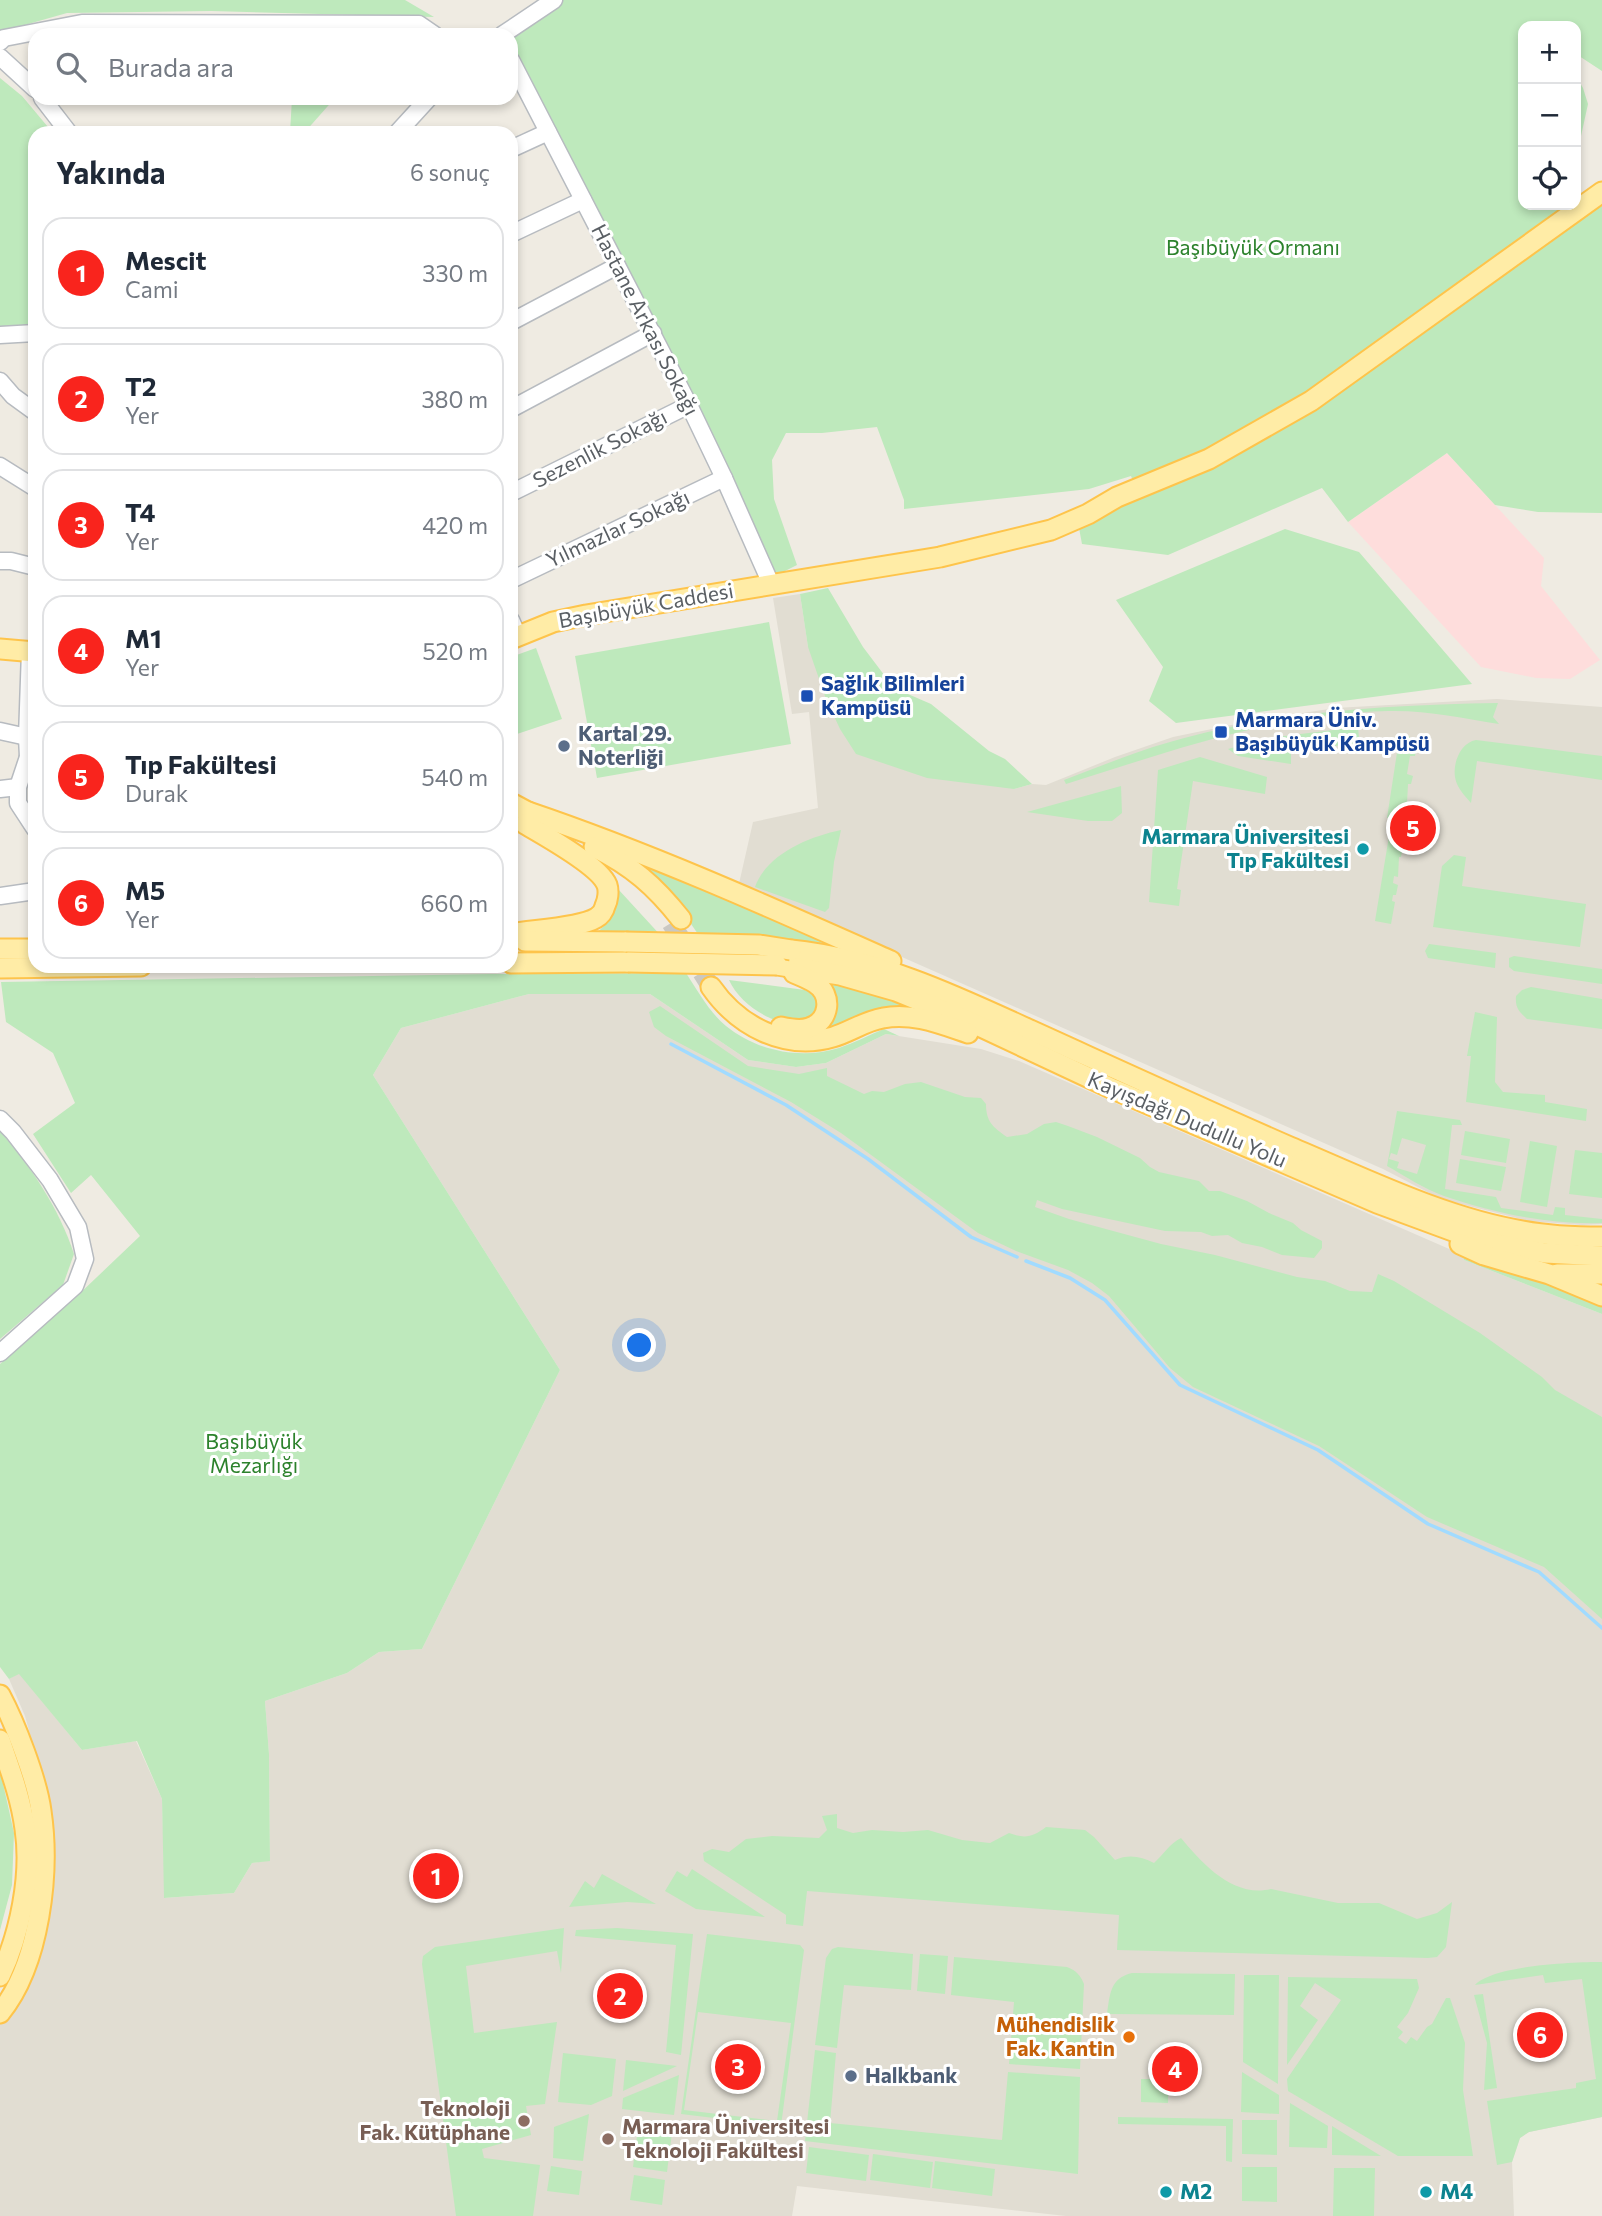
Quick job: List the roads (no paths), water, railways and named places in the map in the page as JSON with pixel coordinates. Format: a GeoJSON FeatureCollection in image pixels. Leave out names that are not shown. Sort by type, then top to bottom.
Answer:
{"type":"FeatureCollection","features":[{"type":"Feature","properties":{"kind":"main road","name":"Başıbüyük Caddesi"},"geometry":{"type":"LineString","coordinates":[[518,630],[586,615],[940,557],[1051,530],[1088,514],[1117,497],[1209,459],[1311,401],[1602,192]]}},
{"type":"Feature","properties":{"kind":"main road"},"geometry":{"type":"LineString","coordinates":[[0,649],[28,652]]}},
{"type":"Feature","properties":{"kind":"main road"},"geometry":{"type":"LineString","coordinates":[[519,814],[637,871],[663,896],[676,921]]}},
{"type":"Feature","properties":{"kind":"main road"},"geometry":{"type":"LineString","coordinates":[[518,933],[581,924],[596,918],[604,910],[608,898],[607,884],[595,871],[519,814]]}},
{"type":"Feature","properties":{"kind":"main road"},"geometry":{"type":"LineString","coordinates":[[519,814],[601,838],[856,945],[931,979],[1017,1024]]}},
{"type":"Feature","properties":{"kind":"main road","name":"Kayışdağı Dudullu Yolu"},"geometry":{"type":"LineString","coordinates":[[518,940],[759,945],[818,953],[878,966],[1017,1024],[1303,1152],[1457,1214],[1521,1231],[1563,1237],[1602,1237]]}},
{"type":"Feature","properties":{"kind":"main road"},"geometry":{"type":"LineString","coordinates":[[0,949],[28,949]]}},
{"type":"Feature","properties":{"kind":"main road","name":"Kayışdağı Dudullu Yolu"},"geometry":{"type":"LineString","coordinates":[[518,964],[628,962],[777,965],[840,975],[896,991],[964,1019],[1059,1064],[1377,1203],[1461,1234],[1545,1253],[1602,1256]]}},
{"type":"Feature","properties":{"kind":"main road"},"geometry":{"type":"LineString","coordinates":[[777,965],[817,984],[827,999],[828,1008],[822,1020],[800,1030],[776,1026],[742,1006],[716,984],[722,1002],[740,1019],[772,1035],[793,1041],[812,1042],[884,1018],[921,1019],[1059,1064]]}},
{"type":"Feature","properties":{"kind":"main road"},"geometry":{"type":"LineString","coordinates":[[0,968],[28,968]]}},
{"type":"Feature","properties":{"kind":"main road"},"geometry":{"type":"LineString","coordinates":[[1377,1203],[1484,1255],[1549,1274],[1602,1296]]}},
{"type":"Feature","properties":{"kind":"main road"},"geometry":{"type":"LineString","coordinates":[[1549,1274],[1602,1274]]}},
{"type":"Feature","properties":{"kind":"main road"},"geometry":{"type":"LineString","coordinates":[[0,1695],[15,1729],[41,1810],[43,1842],[42,1895],[36,1932],[23,1973],[0,2013]]}},
{"type":"Feature","properties":{"kind":"main road"},"geometry":{"type":"LineString","coordinates":[[0,1740],[14,1780],[25,1830],[25,1900],[0,1976]]}},
{"type":"Feature","properties":{"kind":"street"},"geometry":{"type":"LineString","coordinates":[[512,28],[554,0]]}},
{"type":"Feature","properties":{"kind":"street"},"geometry":{"type":"LineString","coordinates":[[56,28],[82,23],[419,24],[425,28]]}},
{"type":"Feature","properties":{"kind":"street"},"geometry":{"type":"LineString","coordinates":[[0,42],[4,38],[28,33]]}},
{"type":"Feature","properties":{"kind":"street"},"geometry":{"type":"LineString","coordinates":[[0,57],[28,83]]}},
{"type":"Feature","properties":{"kind":"street","name":"Hastane Arkası Sokağı"},"geometry":{"type":"LineString","coordinates":[[518,74],[653,333],[777,583]]}},
{"type":"Feature","properties":{"kind":"street"},"geometry":{"type":"LineString","coordinates":[[47,105],[64,126]]}},
{"type":"Feature","properties":{"kind":"street"},"geometry":{"type":"LineString","coordinates":[[403,126],[423,105]]}},
{"type":"Feature","properties":{"kind":"street"},"geometry":{"type":"LineString","coordinates":[[518,146],[548,132]]}},
{"type":"Feature","properties":{"kind":"street"},"geometry":{"type":"LineString","coordinates":[[518,231],[583,200]]}},
{"type":"Feature","properties":{"kind":"street"},"geometry":{"type":"LineString","coordinates":[[518,318],[617,266]]}},
{"type":"Feature","properties":{"kind":"street"},"geometry":{"type":"LineString","coordinates":[[0,335],[28,333]]}},
{"type":"Feature","properties":{"kind":"street"},"geometry":{"type":"LineString","coordinates":[[518,405],[653,333]]}},
{"type":"Feature","properties":{"kind":"street"},"geometry":{"type":"LineString","coordinates":[[0,381],[13,396],[28,407]]}},
{"type":"Feature","properties":{"kind":"street","name":"Sezenlik Sokağı"},"geometry":{"type":"LineString","coordinates":[[518,490],[689,405]]}},
{"type":"Feature","properties":{"kind":"street"},"geometry":{"type":"LineString","coordinates":[[0,466],[28,484]]}},
{"type":"Feature","properties":{"kind":"street","name":"Yılmazlar Sokağı"},"geometry":{"type":"LineString","coordinates":[[518,577],[724,478]]}},
{"type":"Feature","properties":{"kind":"street"},"geometry":{"type":"LineString","coordinates":[[0,561],[28,565]]}},
{"type":"Feature","properties":{"kind":"street"},"geometry":{"type":"LineString","coordinates":[[28,723],[28,741]]}},
{"type":"Feature","properties":{"kind":"street"},"geometry":{"type":"LineString","coordinates":[[0,730],[27,737]]}},
{"type":"Feature","properties":{"kind":"street"},"geometry":{"type":"LineString","coordinates":[[28,768],[18,787],[18,803],[28,818]]}},
{"type":"Feature","properties":{"kind":"street"},"geometry":{"type":"LineString","coordinates":[[0,789],[18,787]]}},
{"type":"Feature","properties":{"kind":"street"},"geometry":{"type":"LineString","coordinates":[[0,896],[28,892]]}},
{"type":"Feature","properties":{"kind":"street"},"geometry":{"type":"LineString","coordinates":[[0,1119],[50,1180],[78,1227],[85,1259],[75,1286],[0,1353]]}},
{"type":"Feature","properties":{"kind":"waterway"},"geometry":{"type":"LineString","coordinates":[[671,1044],[786,1105],[868,1159],[971,1237],[1017,1257]]}},
{"type":"Feature","properties":{"kind":"waterway"},"geometry":{"type":"LineString","coordinates":[[1026,1261],[1070,1278],[1105,1300],[1180,1385],[1318,1450],[1428,1524],[1539,1572],[1602,1628]]}},
{"type":"Feature","properties":{"kind":"tunnel"},"geometry":{"type":"LineString","coordinates":[[671,923],[711,987]]}},
{"type":"Feature","properties":{"kind":"place","name":"Sağlık Bilimleri Kampüsü"},"geometry":{"type":"Point","coordinates":[807,696]}},
{"type":"Feature","properties":{"kind":"place","name":"Marmara Üniv. Başıbüyük Kampüsü"},"geometry":{"type":"Point","coordinates":[1221,732]}},
{"type":"Feature","properties":{"kind":"place","name":"Kartal 29. Noterliği"},"geometry":{"type":"Point","coordinates":[564,746]}},
{"type":"Feature","properties":{"kind":"place","name":"Tıp Fakültesi"},"geometry":{"type":"Point","coordinates":[1413,828]}},
{"type":"Feature","properties":{"kind":"place","name":"Marmara Üniversitesi Tıp Fakültesi"},"geometry":{"type":"Point","coordinates":[1363,849]}},
{"type":"Feature","properties":{"kind":"place","name":"Mescit"},"geometry":{"type":"Point","coordinates":[436,1876]}},
{"type":"Feature","properties":{"kind":"place","name":"T2"},"geometry":{"type":"Point","coordinates":[620,1996]}},
{"type":"Feature","properties":{"kind":"place","name":"M5"},"geometry":{"type":"Point","coordinates":[1540,2035]}},
{"type":"Feature","properties":{"kind":"place","name":"Mühendislik Fak. Kantin"},"geometry":{"type":"Point","coordinates":[1129,2037]}},
{"type":"Feature","properties":{"kind":"place","name":"T4"},"geometry":{"type":"Point","coordinates":[738,2067]}},
{"type":"Feature","properties":{"kind":"place","name":"M1"},"geometry":{"type":"Point","coordinates":[1175,2069]}},
{"type":"Feature","properties":{"kind":"place","name":"Halkbank"},"geometry":{"type":"Point","coordinates":[851,2076]}},
{"type":"Feature","properties":{"kind":"place","name":"Teknoloji Fak. Kütüphane"},"geometry":{"type":"Point","coordinates":[524,2121]}},
{"type":"Feature","properties":{"kind":"place","name":"Marmara Üniversitesi Teknoloji Fakültesi"},"geometry":{"type":"Point","coordinates":[608,2139]}},
{"type":"Feature","properties":{"kind":"place","name":"M2"},"geometry":{"type":"Point","coordinates":[1166,2192]}},
{"type":"Feature","properties":{"kind":"place","name":"M4"},"geometry":{"type":"Point","coordinates":[1426,2192]}},
{"type":"Feature","properties":{"kind":"park label","name":"Başıbüyük Ormanı"},"geometry":{"type":"Point","coordinates":[1253,248]}},
{"type":"Feature","properties":{"kind":"park label","name":"Başıbüyük Mezarlığı"},"geometry":{"type":"Point","coordinates":[254,1454]}}]}
